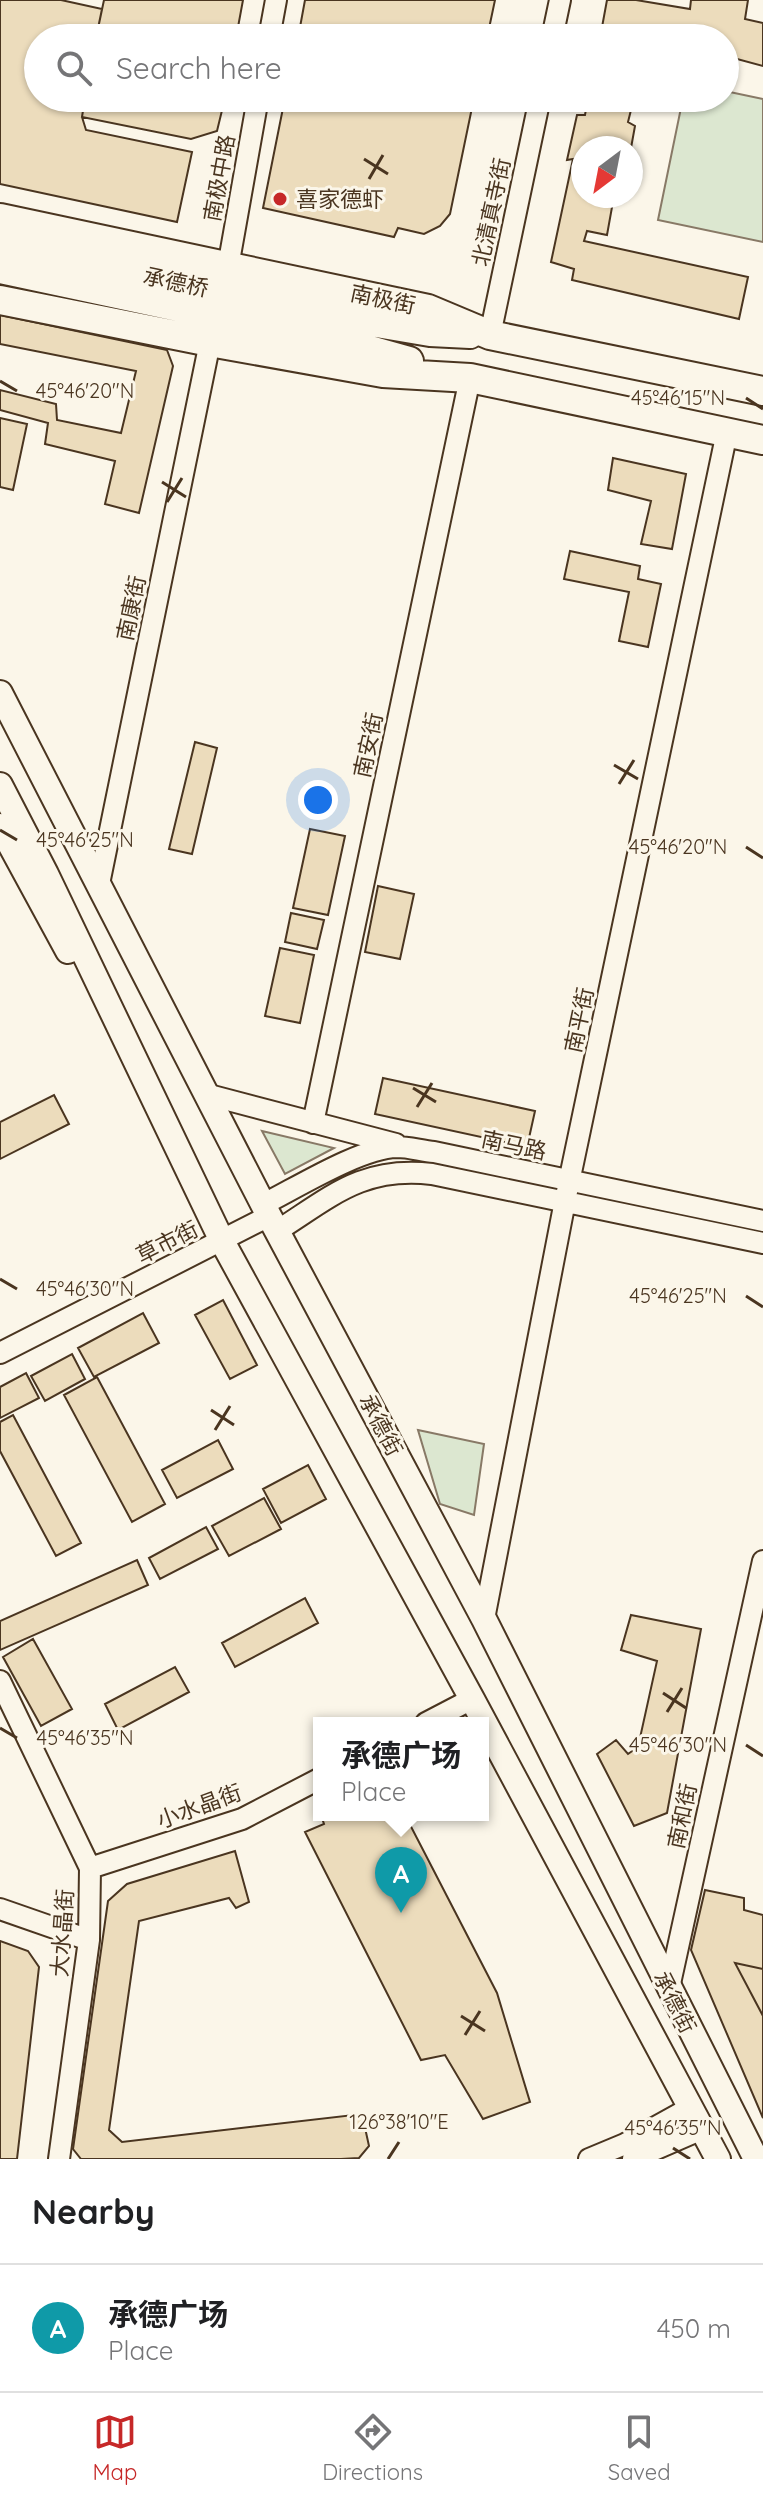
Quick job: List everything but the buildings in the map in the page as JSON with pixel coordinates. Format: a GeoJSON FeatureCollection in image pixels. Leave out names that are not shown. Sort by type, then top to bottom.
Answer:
{"type":"FeatureCollection","features":[{"type":"Feature","properties":{"kind":"highway","name":"南极街"},"geometry":{"type":"LineString","coordinates":[[0,218],[428,309],[490,335],[763,391]]}},
{"type":"Feature","properties":{"kind":"highway","name":"承德桥"},"geometry":{"type":"LineString","coordinates":[[0,246],[347,331]]}},
{"type":"Feature","properties":{"kind":"highway","name":"承德桥"},"geometry":{"type":"LineString","coordinates":[[0,269],[347,331]]}},
{"type":"Feature","properties":{"kind":"highway"},"geometry":{"type":"LineString","coordinates":[[0,300],[383,373],[470,378],[763,440]]}},
{"type":"Feature","properties":{"kind":"highway"},"geometry":{"type":"LineString","coordinates":[[347,331],[490,335]]}},
{"type":"Feature","properties":{"kind":"highway"},"geometry":{"type":"LineString","coordinates":[[347,331],[470,378]]}},
{"type":"Feature","properties":{"kind":"main road","name":"承德街"},"geometry":{"type":"LineString","coordinates":[[0,693],[270,1217],[484,1619],[756,2159]]}},
{"type":"Feature","properties":{"kind":"main road"},"geometry":{"type":"LineString","coordinates":[[0,785],[148,1082],[222,1241],[482,1717]]}},
{"type":"Feature","properties":{"kind":"main road"},"geometry":{"type":"LineString","coordinates":[[0,826],[50,920],[148,1082]]}},
{"type":"Feature","properties":{"kind":"main road"},"geometry":{"type":"LineString","coordinates":[[489,1731],[718,2159]]}},
{"type":"Feature","properties":{"kind":"street"},"geometry":{"type":"LineString","coordinates":[[272,24],[276,0]]}},
{"type":"Feature","properties":{"kind":"street"},"geometry":{"type":"LineString","coordinates":[[555,24],[560,0]]}},
{"type":"Feature","properties":{"kind":"street","name":"南极中路"},"geometry":{"type":"LineString","coordinates":[[228,267],[256,112]]}},
{"type":"Feature","properties":{"kind":"street","name":"北清真寺街"},"geometry":{"type":"LineString","coordinates":[[490,335],[537,112]]}},
{"type":"Feature","properties":{"kind":"street","name":"南康街"},"geometry":{"type":"LineString","coordinates":[[99,884],[210,342]]}},
{"type":"Feature","properties":{"kind":"street","name":"南安街"},"geometry":{"type":"LineString","coordinates":[[313,1123],[470,378]]}},
{"type":"Feature","properties":{"kind":"street","name":"南平街"},"geometry":{"type":"LineString","coordinates":[[484,1619],[567,1191],[727,432]]}},
{"type":"Feature","properties":{"kind":"street"},"geometry":{"type":"LineString","coordinates":[[209,1095],[419,1150]]}},
{"type":"Feature","properties":{"kind":"street","name":"南马路"},"geometry":{"type":"LineString","coordinates":[[270,1217],[352,1160],[397,1147],[419,1150],[763,1243]]}},
{"type":"Feature","properties":{"kind":"street","name":"南马路"},"geometry":{"type":"LineString","coordinates":[[270,1217],[363,1178],[393,1172],[567,1191],[763,1221]]}},
{"type":"Feature","properties":{"kind":"street","name":"草市街"},"geometry":{"type":"LineString","coordinates":[[0,1353],[270,1217]]}},
{"type":"Feature","properties":{"kind":"street","name":"南和街"},"geometry":{"type":"LineString","coordinates":[[669,1988],[763,1561]]}},
{"type":"Feature","properties":{"kind":"street","name":"大水晶街"},"geometry":{"type":"LineString","coordinates":[[0,1681],[90,1868],[89,1940],[59,2159]]}},
{"type":"Feature","properties":{"kind":"street"},"geometry":{"type":"LineString","coordinates":[[438,1717],[472,1699]]}},
{"type":"Feature","properties":{"kind":"street","name":"小水晶街"},"geometry":{"type":"LineString","coordinates":[[90,1868],[242,1819],[313,1782]]}},
{"type":"Feature","properties":{"kind":"street"},"geometry":{"type":"LineString","coordinates":[[0,1909],[89,1940]]}},
{"type":"Feature","properties":{"kind":"street"},"geometry":{"type":"LineString","coordinates":[[589,2159],[625,2144],[690,2108]]}},
{"type":"Feature","properties":{"kind":"street"},"geometry":{"type":"LineString","coordinates":[[633,2159],[702,2129]]}},
{"type":"Feature","properties":{"kind":"green space"},"geometry":{"type":"Polygon","coordinates":[[[739,94],[763,99],[763,242],[658,220],[680,112],[739,112],[739,94]]]}},
{"type":"Feature","properties":{"kind":"green space"},"geometry":{"type":"Polygon","coordinates":[[[262,1131],[334,1148],[285,1174],[262,1131]]]}},
{"type":"Feature","properties":{"kind":"green space"},"geometry":{"type":"Polygon","coordinates":[[[418,1430],[484,1444],[474,1515],[440,1504],[418,1430]]]}},
{"type":"Feature","properties":{"kind":"place","name":"喜家德虾"},"geometry":{"type":"Point","coordinates":[280,199]}},
{"type":"Feature","properties":{"kind":"place","name":"承德广场"},"geometry":{"type":"Point","coordinates":[401,1913]}}]}
